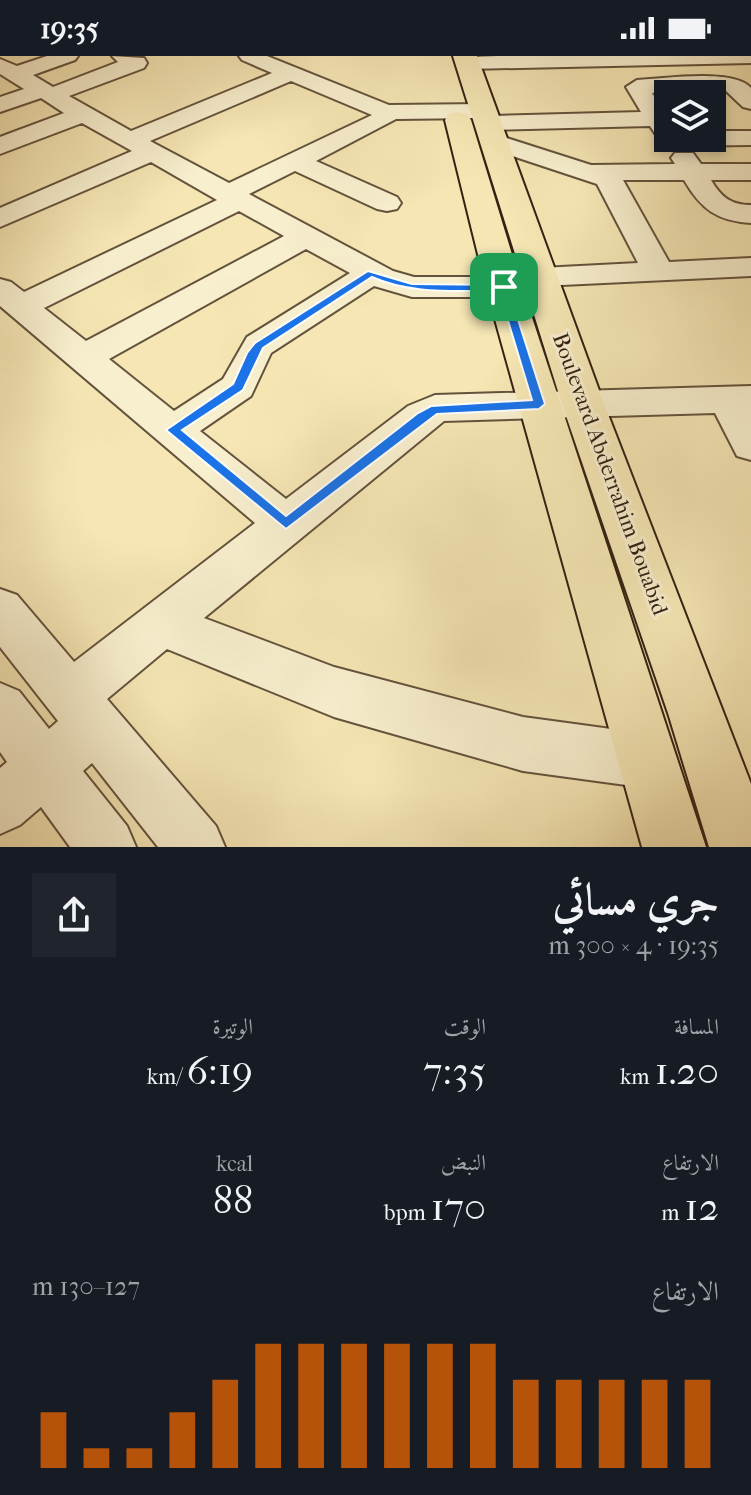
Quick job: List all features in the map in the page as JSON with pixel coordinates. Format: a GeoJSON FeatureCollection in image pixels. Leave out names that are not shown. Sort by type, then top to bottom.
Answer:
{"type":"FeatureCollection","features":[{"type":"Feature","properties":{"kind":"main road","name":"Boulevard Abderrahim Bouabid"},"geometry":{"type":"LineString","coordinates":[[457,58],[478,121],[522,282],[539,404],[674,847]]}},
{"type":"Feature","properties":{"kind":"main road","name":"Boulevard Abderrahim Bouabid"},"geometry":{"type":"LineString","coordinates":[[522,282],[583,404],[697,713],[741,847]]}},
{"type":"Feature","properties":{"kind":"street"},"geometry":{"type":"LineString","coordinates":[[6,69],[42,56]]}},
{"type":"Feature","properties":{"kind":"street"},"geometry":{"type":"LineString","coordinates":[[6,69],[68,56]]}},
{"type":"Feature","properties":{"kind":"street"},"geometry":{"type":"LineString","coordinates":[[0,105],[48,93],[136,63],[122,56]]}},
{"type":"Feature","properties":{"kind":"street"},"geometry":{"type":"LineString","coordinates":[[258,57],[289,74],[386,115],[478,121],[584,120],[654,125]]}},
{"type":"Feature","properties":{"kind":"street"},"geometry":{"type":"LineString","coordinates":[[457,58],[554,61],[751,57]]}},
{"type":"Feature","properties":{"kind":"street"},"geometry":{"type":"LineString","coordinates":[[554,61],[584,120]]}},
{"type":"Feature","properties":{"kind":"street"},"geometry":{"type":"LineString","coordinates":[[6,69],[233,197],[396,284],[412,287],[522,282],[751,267]]}},
{"type":"Feature","properties":{"kind":"street"},"geometry":{"type":"LineString","coordinates":[[0,218],[289,74]]}},
{"type":"Feature","properties":{"kind":"street"},"geometry":{"type":"LineString","coordinates":[[726,83],[738,87],[751,102]]}},
{"type":"Feature","properties":{"kind":"street"},"geometry":{"type":"LineString","coordinates":[[654,86],[637,87],[654,112]]}},
{"type":"Feature","properties":{"kind":"street"},"geometry":{"type":"LineString","coordinates":[[726,109],[751,109]]}},
{"type":"Feature","properties":{"kind":"street"},"geometry":{"type":"LineString","coordinates":[[0,146],[83,114]]}},
{"type":"Feature","properties":{"kind":"street"},"geometry":{"type":"LineString","coordinates":[[286,524],[85,357],[7,298],[233,197],[386,115]]}},
{"type":"Feature","properties":{"kind":"street"},"geometry":{"type":"LineString","coordinates":[[478,121],[593,172],[614,186],[658,271]]}},
{"type":"Feature","properties":{"kind":"street"},"geometry":{"type":"LineString","coordinates":[[726,135],[751,138]]}},
{"type":"Feature","properties":{"kind":"street"},"geometry":{"type":"LineString","coordinates":[[681,152],[717,208],[737,214],[751,214]]}},
{"type":"Feature","properties":{"kind":"street"},"geometry":{"type":"LineString","coordinates":[[297,162],[387,203]]}},
{"type":"Feature","properties":{"kind":"street"},"geometry":{"type":"LineString","coordinates":[[593,172],[751,172]]}},
{"type":"Feature","properties":{"kind":"street"},"geometry":{"type":"LineString","coordinates":[[85,357],[307,236]]}},
{"type":"Feature","properties":{"kind":"street"},"geometry":{"type":"LineString","coordinates":[[173,430],[238,387],[259,345],[372,273]]}},
{"type":"Feature","properties":{"kind":"street"},"geometry":{"type":"LineString","coordinates":[[0,805],[44,768],[82,711],[160,624],[422,416],[435,409],[739,400],[751,445]]}},
{"type":"Feature","properties":{"kind":"street"},"geometry":{"type":"LineString","coordinates":[[0,610],[195,847]]}},
{"type":"Feature","properties":{"kind":"street"},"geometry":{"type":"LineString","coordinates":[[160,624],[334,692],[523,744],[648,761]]}},
{"type":"Feature","properties":{"kind":"street"},"geometry":{"type":"LineString","coordinates":[[0,709],[106,847]]}},
{"type":"Feature","properties":{"kind":"route"},"geometry":{"type":"LineString","coordinates":[[372,273],[396,284],[412,287],[504,287],[539,404],[435,409],[422,416],[286,524],[173,430],[231,394],[243,379],[259,345],[372,273]]}}]}
